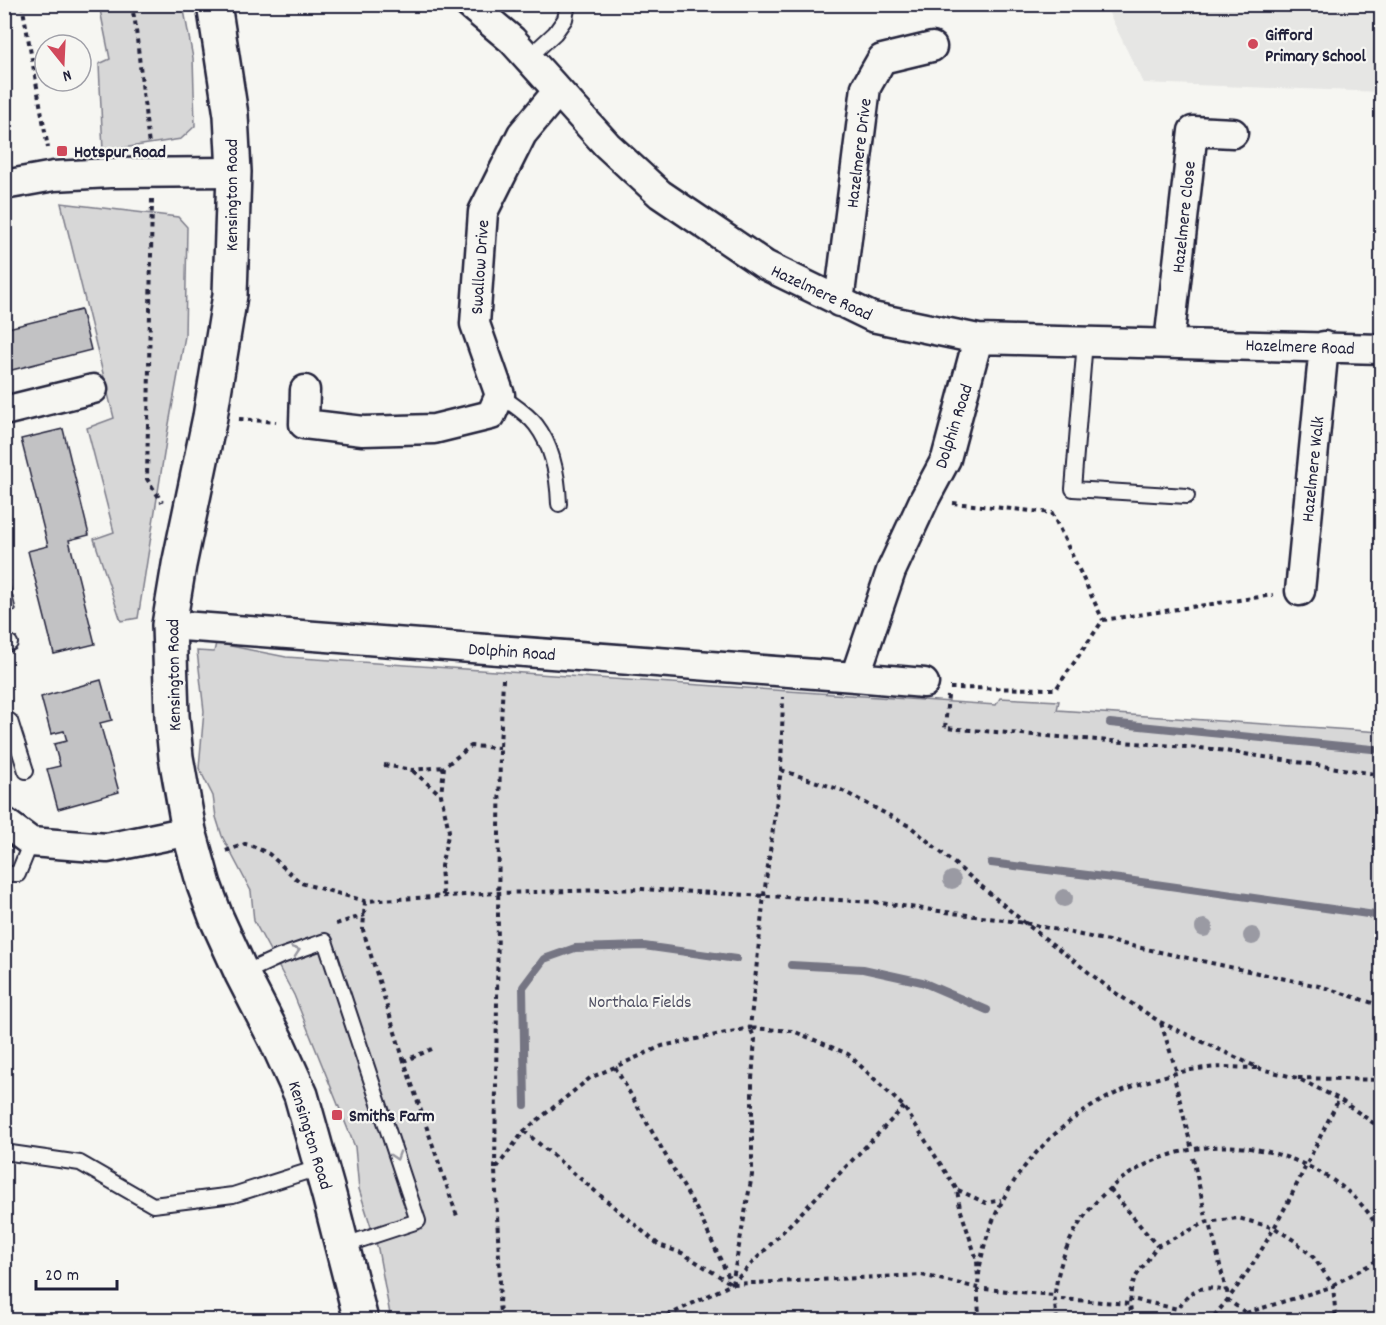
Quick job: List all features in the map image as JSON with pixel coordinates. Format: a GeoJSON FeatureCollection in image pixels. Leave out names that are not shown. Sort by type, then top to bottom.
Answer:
{"type":"FeatureCollection","features":[{"type":"Feature","properties":{"kind":"street","name":"Kensington Road"},"geometry":{"type":"LineString","coordinates":[[213,4],[231,116],[234,172],[230,295],[210,417],[169,625],[176,757],[196,861],[216,917],[293,1076],[321,1167],[361,1320]]}},
{"type":"Feature","properties":{"kind":"street","name":"Hazelmere Road"},"geometry":{"type":"LineString","coordinates":[[469,4],[512,40],[607,145],[660,194],[765,265],[872,317],[978,339],[1382,349]]}},
{"type":"Feature","properties":{"kind":"street","name":"Hazelmere Drive"},"geometry":{"type":"LineString","coordinates":[[838,302],[866,87],[882,59],[932,47]]}},
{"type":"Feature","properties":{"kind":"street","name":"Swallow Drive"},"geometry":{"type":"LineString","coordinates":[[500,395],[475,324],[483,212],[522,134],[557,92]]}},
{"type":"Feature","properties":{"kind":"street","name":"Hazelmere Close"},"geometry":{"type":"LineString","coordinates":[[1169,343],[1192,132],[1233,133]]}},
{"type":"Feature","properties":{"kind":"street"},"geometry":{"type":"LineString","coordinates":[[4,185],[54,176],[234,172]]}},
{"type":"Feature","properties":{"kind":"street","name":"Dolphin Road"},"geometry":{"type":"LineString","coordinates":[[855,677],[891,571],[946,459],[978,339]]}},
{"type":"Feature","properties":{"kind":"street","name":"Hazelmere Walk"},"geometry":{"type":"LineString","coordinates":[[1300,591],[1324,346]]}},
{"type":"Feature","properties":{"kind":"street"},"geometry":{"type":"LineString","coordinates":[[4,411],[93,389]]}},
{"type":"Feature","properties":{"kind":"street"},"geometry":{"type":"LineString","coordinates":[[305,390],[304,424],[363,431],[434,429],[491,415],[500,395]]}},
{"type":"Feature","properties":{"kind":"street","name":"Dolphin Road"},"geometry":{"type":"LineString","coordinates":[[169,625],[855,677],[937,686]]}},
{"type":"Feature","properties":{"kind":"street"},"geometry":{"type":"LineString","coordinates":[[4,822],[31,842],[107,848],[189,831]]}},
{"type":"Feature","properties":{"kind":"lane"},"geometry":{"type":"LineString","coordinates":[[528,58],[555,33],[565,19],[568,4]]}},
{"type":"Feature","properties":{"kind":"lane"},"geometry":{"type":"LineString","coordinates":[[1085,341],[1073,489],[1187,496]]}},
{"type":"Feature","properties":{"kind":"lane"},"geometry":{"type":"LineString","coordinates":[[500,395],[536,424],[550,452],[558,480],[559,504]]}},
{"type":"Feature","properties":{"kind":"lane"},"geometry":{"type":"LineString","coordinates":[[4,723],[10,721],[26,771]]}},
{"type":"Feature","properties":{"kind":"lane"},"geometry":{"type":"LineString","coordinates":[[4,874],[18,874],[31,842]]}},
{"type":"Feature","properties":{"kind":"lane"},"geometry":{"type":"LineString","coordinates":[[242,974],[279,957],[326,941],[418,1221],[342,1246]]}},
{"type":"Feature","properties":{"kind":"lane"},"geometry":{"type":"LineString","coordinates":[[4,1152],[80,1163],[153,1205],[233,1195],[321,1167]]}},
{"type":"Feature","properties":{"kind":"path"},"geometry":{"type":"LineString","coordinates":[[22,4],[54,176]]}},
{"type":"Feature","properties":{"kind":"path"},"geometry":{"type":"LineString","coordinates":[[130,4],[135,21],[150,154]]}},
{"type":"Feature","properties":{"kind":"path"},"geometry":{"type":"LineString","coordinates":[[152,197],[147,478],[156,492]]}},
{"type":"Feature","properties":{"kind":"path"},"geometry":{"type":"LineString","coordinates":[[210,417],[304,424]]}},
{"type":"Feature","properties":{"kind":"path"},"geometry":{"type":"LineString","coordinates":[[924,500],[1052,513],[1103,620]]}},
{"type":"Feature","properties":{"kind":"path"},"geometry":{"type":"LineString","coordinates":[[1300,591],[1103,620],[1056,689],[937,686],[945,728],[1212,749],[1382,775]]}},
{"type":"Feature","properties":{"kind":"path"},"geometry":{"type":"LineString","coordinates":[[501,1320],[495,1170],[500,748],[504,651]]}},
{"type":"Feature","properties":{"kind":"path"},"geometry":{"type":"LineString","coordinates":[[732,1284],[752,1175],[752,1079],[755,1039],[750,1028],[764,895],[781,770],[783,672]]}},
{"type":"Feature","properties":{"kind":"path"},"geometry":{"type":"LineString","coordinates":[[384,765],[412,770],[444,766],[471,746],[500,748]]}},
{"type":"Feature","properties":{"kind":"path"},"geometry":{"type":"LineString","coordinates":[[443,896],[441,866],[449,831],[441,795],[444,766]]}},
{"type":"Feature","properties":{"kind":"path"},"geometry":{"type":"LineString","coordinates":[[412,770],[441,795]]}},
{"type":"Feature","properties":{"kind":"path"},"geometry":{"type":"LineString","coordinates":[[781,770],[841,790],[911,827],[1025,923],[1114,992],[1160,1022],[1261,1069],[1297,1078],[1339,1099],[1382,1129]]}},
{"type":"Feature","properties":{"kind":"path"},"geometry":{"type":"LineString","coordinates":[[225,851],[245,844],[253,846],[269,854],[301,883],[365,901],[498,892],[642,889],[874,902],[1025,923],[1323,987],[1382,1006]]}},
{"type":"Feature","properties":{"kind":"path"},"geometry":{"type":"LineString","coordinates":[[365,901],[363,930],[404,1061],[458,1219]]}},
{"type":"Feature","properties":{"kind":"path"},"geometry":{"type":"LineString","coordinates":[[1160,1022],[1177,1073]]}},
{"type":"Feature","properties":{"kind":"path"},"geometry":{"type":"LineString","coordinates":[[495,1170],[524,1131],[590,1078],[662,1046],[750,1028],[794,1031],[848,1054],[904,1107],[957,1190],[960,1208],[977,1260],[980,1320]]}},
{"type":"Feature","properties":{"kind":"path"},"geometry":{"type":"LineString","coordinates":[[404,1061],[432,1049]]}},
{"type":"Feature","properties":{"kind":"path"},"geometry":{"type":"LineString","coordinates":[[615,1067],[698,1212],[732,1284]]}},
{"type":"Feature","properties":{"kind":"path"},"geometry":{"type":"LineString","coordinates":[[978,1279],[986,1238],[1002,1200],[1023,1169],[1050,1139],[1074,1118],[1135,1085],[1177,1073],[1208,1068],[1261,1069]]}},
{"type":"Feature","properties":{"kind":"path"},"geometry":{"type":"LineString","coordinates":[[1297,1078],[1382,1080]]}},
{"type":"Feature","properties":{"kind":"path"},"geometry":{"type":"LineString","coordinates":[[1175,1081],[1192,1150]]}},
{"type":"Feature","properties":{"kind":"path"},"geometry":{"type":"LineString","coordinates":[[1214,1316],[1228,1300],[1275,1228],[1339,1099]]}},
{"type":"Feature","properties":{"kind":"path"},"geometry":{"type":"LineString","coordinates":[[659,1320],[732,1284],[904,1107]]}},
{"type":"Feature","properties":{"kind":"path"},"geometry":{"type":"LineString","coordinates":[[524,1131],[659,1245],[682,1253],[732,1284],[922,1275],[978,1288]]}},
{"type":"Feature","properties":{"kind":"path"},"geometry":{"type":"LineString","coordinates":[[1057,1320],[1054,1295],[1062,1259],[1083,1217],[1126,1174],[1151,1161],[1192,1150],[1261,1149],[1285,1156],[1327,1177],[1348,1192],[1367,1210],[1382,1233]]}},
{"type":"Feature","properties":{"kind":"path"},"geometry":{"type":"LineString","coordinates":[[1193,1158],[1207,1221]]}},
{"type":"Feature","properties":{"kind":"path"},"geometry":{"type":"LineString","coordinates":[[1110,1189],[1157,1246]]}},
{"type":"Feature","properties":{"kind":"path"},"geometry":{"type":"LineString","coordinates":[[957,1190],[986,1203],[1002,1200]]}},
{"type":"Feature","properties":{"kind":"path"},"geometry":{"type":"LineString","coordinates":[[1132,1320],[1131,1290],[1135,1278],[1157,1246],[1207,1221],[1238,1218],[1275,1228],[1314,1258],[1330,1287],[1336,1320]]}},
{"type":"Feature","properties":{"kind":"path"},"geometry":{"type":"LineString","coordinates":[[1211,1227],[1228,1300],[1246,1313],[1250,1320]]}},
{"type":"Feature","properties":{"kind":"path"},"geometry":{"type":"LineString","coordinates":[[1246,1313],[1330,1287],[1382,1258]]}},
{"type":"Feature","properties":{"kind":"path"},"geometry":{"type":"LineString","coordinates":[[1136,1300],[1178,1309],[1187,1295],[1206,1287],[1227,1291]]}},
{"type":"Feature","properties":{"kind":"path"},"geometry":{"type":"LineString","coordinates":[[985,1289],[1054,1295]]}},
{"type":"Feature","properties":{"kind":"path"},"geometry":{"type":"LineString","coordinates":[[1061,1299],[1130,1304]]}},
{"type":"Feature","properties":{"kind":"shaded area","name":"Gifford Primary School"},"geometry":{"type":"Polygon","coordinates":[[[1105,5],[1381,5],[1381,92],[1143,83],[1105,5]]]}},
{"type":"Feature","properties":{"kind":"green space"},"geometry":{"type":"Polygon","coordinates":[[[99,5],[183,5],[193,58],[195,126],[181,139],[103,151],[99,64],[110,59],[99,5]]]}},
{"type":"Feature","properties":{"kind":"green space"},"geometry":{"type":"Polygon","coordinates":[[[1375,5],[1381,5],[1381,84],[1374,76],[1375,5]]]}},
{"type":"Feature","properties":{"kind":"green space"},"geometry":{"type":"Polygon","coordinates":[[[61,203],[178,217],[187,227],[185,336],[138,618],[121,621],[94,539],[114,532],[87,428],[114,418],[61,203]]]}},
{"type":"Feature","properties":{"kind":"green space","name":"Northala Fields"},"geometry":{"type":"Polygon","coordinates":[[[216,643],[286,657],[996,705],[1000,698],[1059,701],[1057,710],[1381,732],[1381,1320],[391,1320],[378,1249],[359,1189],[355,1147],[294,995],[254,921],[251,891],[222,836],[213,796],[199,768],[204,711],[197,651],[214,652],[216,643]]]}},
{"type":"Feature","properties":{"kind":"building"},"geometry":{"type":"Polygon","coordinates":[[[81,310],[91,350],[4,372],[4,329],[81,310]]]}},
{"type":"Feature","properties":{"kind":"building"},"geometry":{"type":"Polygon","coordinates":[[[63,429],[89,535],[69,540],[95,644],[54,654],[28,551],[48,546],[21,439],[63,429]]]}},
{"type":"Feature","properties":{"kind":"building"},"geometry":{"type":"Polygon","coordinates":[[[4,569],[6,569],[16,610],[4,613],[4,569]]]}},
{"type":"Feature","properties":{"kind":"building"},"geometry":{"type":"Polygon","coordinates":[[[101,680],[112,720],[100,723],[119,792],[58,809],[47,769],[60,766],[54,744],[67,741],[64,731],[51,734],[41,697],[101,680]]]}},
{"type":"Feature","properties":{"kind":"waterway"},"geometry":{"type":"LineString","coordinates":[[1110,723],[1382,750]]}},
{"type":"Feature","properties":{"kind":"waterway"},"geometry":{"type":"LineString","coordinates":[[991,863],[1382,916]]}},
{"type":"Feature","properties":{"kind":"waterway"},"geometry":{"type":"LineString","coordinates":[[525,1105],[523,987],[544,959],[575,948],[644,946],[736,959]]}},
{"type":"Feature","properties":{"kind":"waterway"},"geometry":{"type":"LineString","coordinates":[[791,965],[863,969],[922,982],[987,1010]]}},
{"type":"Feature","properties":{"kind":"place","name":"Gifford Primary School"},"geometry":{"type":"Point","coordinates":[1253,44]}},
{"type":"Feature","properties":{"kind":"place","name":"Hotspur Road"},"geometry":{"type":"Point","coordinates":[62,151]}},
{"type":"Feature","properties":{"kind":"place","name":"Smiths Farm"},"geometry":{"type":"Point","coordinates":[337,1115]}}]}
